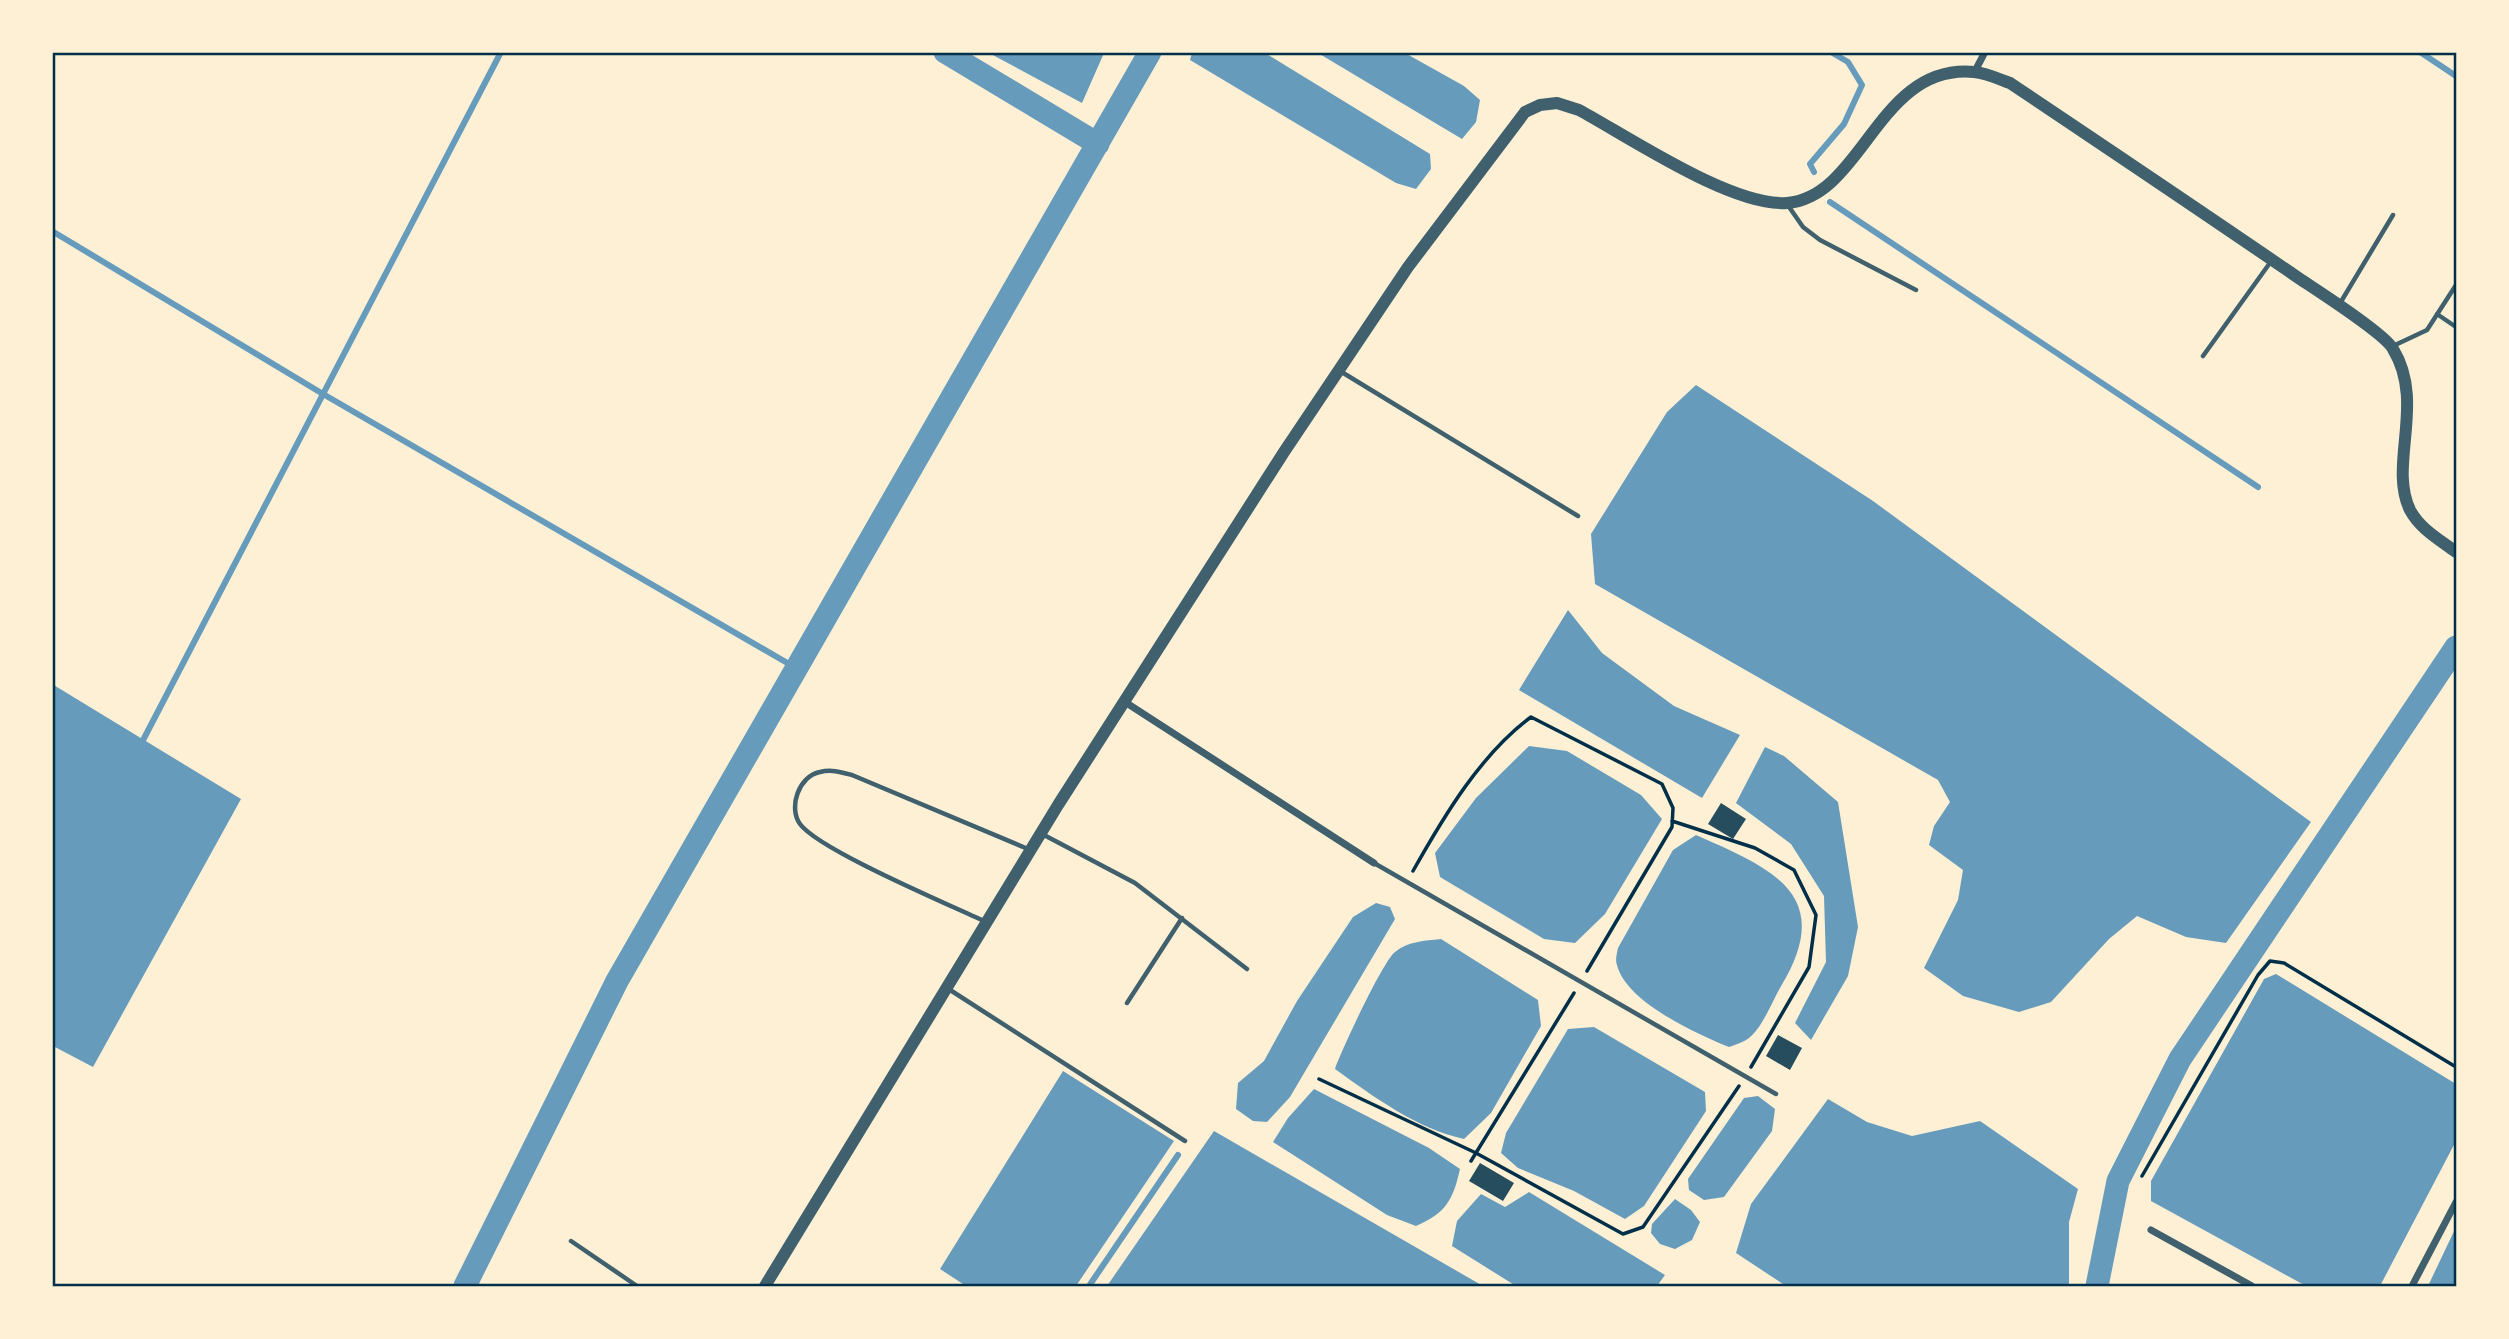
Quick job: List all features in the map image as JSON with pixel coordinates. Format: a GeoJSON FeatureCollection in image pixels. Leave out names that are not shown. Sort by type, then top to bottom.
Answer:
{"type":"FeatureCollection","features":[{"type":"Feature","properties":{"kind":"street"},"geometry":{"type":"LineString","coordinates":[[1975,71],[1985,52]]}},
{"type":"Feature","properties":{"kind":"street"},"geometry":{"type":"LineString","coordinates":[[769,1285],[986,922],[1339,370],[1408,267],[1509,130],[1525,112],[1539,105],[1557,103],[1579,110],[1721,188],[1753,199],[1787,203],[1821,192],[1901,99],[1935,75],[1975,71],[2010,83],[2338,305],[2392,346],[2404,373],[2409,413],[2403,482],[2410,509],[2425,530],[2456,552]]}},
{"type":"Feature","properties":{"kind":"street"},"geometry":{"type":"LineString","coordinates":[[1125,702],[1374,863]]}},
{"type":"Feature","properties":{"kind":"street"},"geometry":{"type":"LineString","coordinates":[[2412,1286],[2456,1202]]}},
{"type":"Feature","properties":{"kind":"street"},"geometry":{"type":"LineString","coordinates":[[2151,1230],[2252,1286]]}},
{"type":"Feature","properties":{"kind":"lane"},"geometry":{"type":"LineString","coordinates":[[1787,203],[1803,227],[1820,240],[1916,290]]}},
{"type":"Feature","properties":{"kind":"lane"},"geometry":{"type":"LineString","coordinates":[[2338,305],[2393,215]]}},
{"type":"Feature","properties":{"kind":"lane"},"geometry":{"type":"LineString","coordinates":[[2203,356],[2272,260]]}},
{"type":"Feature","properties":{"kind":"lane"},"geometry":{"type":"LineString","coordinates":[[2392,346],[2427,330],[2456,285]]}},
{"type":"Feature","properties":{"kind":"lane"},"geometry":{"type":"LineString","coordinates":[[2437,314],[2456,327]]}},
{"type":"Feature","properties":{"kind":"lane"},"geometry":{"type":"LineString","coordinates":[[1339,370],[1578,516]]}},
{"type":"Feature","properties":{"kind":"lane"},"geometry":{"type":"LineString","coordinates":[[986,922],[824,843],[800,824],[794,803],[802,785],[817,772],[835,771],[852,775],[1031,850]]}},
{"type":"Feature","properties":{"kind":"lane"},"geometry":{"type":"LineString","coordinates":[[1041,834],[1135,883],[1247,969]]}},
{"type":"Feature","properties":{"kind":"lane"},"geometry":{"type":"LineString","coordinates":[[1374,863],[1776,1094]]}},
{"type":"Feature","properties":{"kind":"lane"},"geometry":{"type":"LineString","coordinates":[[1127,1003],[1182,918]]}},
{"type":"Feature","properties":{"kind":"lane"},"geometry":{"type":"LineString","coordinates":[[946,988],[1185,1140]]}},
{"type":"Feature","properties":{"kind":"lane"},"geometry":{"type":"LineString","coordinates":[[571,1241],[637,1286]]}},
{"type":"Feature","properties":{"kind":"path"},"geometry":{"type":"LineString","coordinates":[[1407,882],[1437,829],[1506,736],[1531,717],[1662,784],[1673,808],[1672,827],[1471,1161]]}},
{"type":"Feature","properties":{"kind":"path"},"geometry":{"type":"LineString","coordinates":[[1319,1079],[1476,1153],[1623,1234],[1643,1227],[1745,1077],[1809,967],[1816,915],[1794,870],[1755,848],[1672,821]]}},
{"type":"Feature","properties":{"kind":"path"},"geometry":{"type":"LineString","coordinates":[[2142,1176],[2258,975],[2270,961],[2284,963],[2456,1067]]}},
{"type":"Feature","properties":{"kind":"water"},"geometry":{"type":"Polygon","coordinates":[[[989,53],[1104,53],[1082,103],[989,53]]]}},
{"type":"Feature","properties":{"kind":"water"},"geometry":{"type":"Polygon","coordinates":[[[1192,53],[1265,53],[1430,154],[1431,169],[1416,189],[1396,183],[1190,60],[1192,53]]]}},
{"type":"Feature","properties":{"kind":"water"},"geometry":{"type":"Polygon","coordinates":[[[1318,53],[1405,53],[1464,86],[1480,100],[1476,122],[1462,139],[1318,53]]]}},
{"type":"Feature","properties":{"kind":"water"},"geometry":{"type":"Polygon","coordinates":[[[1696,385],[1873,501],[2311,822],[2226,943],[2186,937],[2137,916],[2109,939],[2051,1002],[2019,1012],[1963,996],[1924,968],[1958,900],[1963,870],[1929,845],[1934,826],[1950,802],[1938,780],[1595,584],[1591,534],[1667,412],[1696,385]]]}},
{"type":"Feature","properties":{"kind":"water"},"geometry":{"type":"Polygon","coordinates":[[[1568,610],[1602,653],[1674,706],[1740,735],[1702,798],[1519,690],[1568,610]]]}},
{"type":"Feature","properties":{"kind":"water"},"geometry":{"type":"Polygon","coordinates":[[[52,684],[241,799],[93,1067],[53,1046],[52,684]]]}},
{"type":"Feature","properties":{"kind":"water"},"geometry":{"type":"Polygon","coordinates":[[[1529,746],[1567,751],[1641,795],[1662,819],[1605,914],[1575,943],[1544,939],[1440,877],[1435,853],[1476,798],[1529,746]]]}},
{"type":"Feature","properties":{"kind":"water"},"geometry":{"type":"Polygon","coordinates":[[[1765,747],[1784,756],[1838,802],[1858,927],[1848,976],[1811,1040],[1795,1023],[1826,962],[1824,896],[1791,844],[1736,803],[1765,747]]]}},
{"type":"Feature","properties":{"kind":"water"},"geometry":{"type":"Polygon","coordinates":[[[1696,835],[1750,860],[1771,874],[1788,889],[1799,908],[1802,930],[1796,956],[1780,988],[1754,1034],[1729,1047],[1682,1025],[1648,1004],[1623,979],[1616,963],[1618,948],[1673,850],[1696,835]]]}},
{"type":"Feature","properties":{"kind":"water"},"geometry":{"type":"Polygon","coordinates":[[[1376,903],[1390,907],[1395,919],[1290,1097],[1267,1122],[1253,1121],[1236,1109],[1238,1083],[1264,1061],[1297,1001],[1353,917],[1376,903]]]}},
{"type":"Feature","properties":{"kind":"water"},"geometry":{"type":"Polygon","coordinates":[[[1441,939],[1538,1000],[1541,1026],[1491,1113],[1464,1139],[1413,1120],[1335,1069],[1363,1007],[1389,959],[1406,946],[1441,939]]]}},
{"type":"Feature","properties":{"kind":"water"},"geometry":{"type":"Polygon","coordinates":[[[2276,974],[2456,1084],[2456,1141],[2380,1286],[2306,1286],[2151,1201],[2151,1181],[2264,979],[2276,974]]]}},
{"type":"Feature","properties":{"kind":"water"},"geometry":{"type":"Polygon","coordinates":[[[1594,1027],[1705,1092],[1706,1111],[1644,1206],[1625,1219],[1574,1191],[1518,1168],[1501,1153],[1506,1133],[1568,1029],[1594,1027]]]}},
{"type":"Feature","properties":{"kind":"water"},"geometry":{"type":"Polygon","coordinates":[[[1063,1071],[1174,1141],[1076,1286],[966,1286],[940,1269],[1063,1071]]]}},
{"type":"Feature","properties":{"kind":"water"},"geometry":{"type":"Polygon","coordinates":[[[1314,1089],[1429,1148],[1460,1169],[1447,1204],[1435,1216],[1416,1226],[1387,1215],[1273,1142],[1288,1118],[1314,1089]]]}},
{"type":"Feature","properties":{"kind":"water"},"geometry":{"type":"Polygon","coordinates":[[[1758,1096],[1775,1109],[1772,1131],[1724,1197],[1704,1200],[1689,1190],[1688,1179],[1744,1098],[1758,1096]]]}},
{"type":"Feature","properties":{"kind":"water"},"geometry":{"type":"Polygon","coordinates":[[[1828,1099],[1867,1122],[1912,1136],[1980,1121],[2078,1189],[2069,1222],[2069,1286],[1786,1286],[1736,1253],[1751,1204],[1828,1099]]]}},
{"type":"Feature","properties":{"kind":"water"},"geometry":{"type":"Polygon","coordinates":[[[1214,1131],[1483,1286],[1107,1286],[1214,1131]]]}},
{"type":"Feature","properties":{"kind":"water"},"geometry":{"type":"Polygon","coordinates":[[[1529,1192],[1665,1275],[1657,1286],[1516,1286],[1452,1246],[1457,1221],[1481,1194],[1505,1207],[1529,1192]]]}},
{"type":"Feature","properties":{"kind":"water"},"geometry":{"type":"Polygon","coordinates":[[[1675,1199],[1691,1210],[1700,1222],[1692,1240],[1675,1249],[1660,1244],[1651,1233],[1652,1224],[1675,1199]]]}},
{"type":"Feature","properties":{"kind":"water"},"geometry":{"type":"Polygon","coordinates":[[[2456,1227],[2456,1286],[2428,1286],[2456,1227]]]}},
{"type":"Feature","properties":{"kind":"building"},"geometry":{"type":"Polygon","coordinates":[[[1721,803],[1746,819],[1733,839],[1708,824],[1721,803]]]}},
{"type":"Feature","properties":{"kind":"building"},"geometry":{"type":"Polygon","coordinates":[[[1778,1035],[1802,1048],[1790,1070],[1766,1056],[1778,1035]]]}},
{"type":"Feature","properties":{"kind":"building"},"geometry":{"type":"Polygon","coordinates":[[[1480,1163],[1514,1183],[1503,1201],[1469,1181],[1480,1163]]]}},
{"type":"Feature","properties":{"kind":"waterway"},"geometry":{"type":"LineString","coordinates":[[140,746],[501,52]]}},
{"type":"Feature","properties":{"kind":"waterway"},"geometry":{"type":"LineString","coordinates":[[945,52],[1098,144]]}},
{"type":"Feature","properties":{"kind":"waterway"},"geometry":{"type":"LineString","coordinates":[[465,1286],[617,981],[1150,52]]}},
{"type":"Feature","properties":{"kind":"waterway"},"geometry":{"type":"LineString","coordinates":[[1814,172],[1810,164],[1844,124],[1862,85],[1848,62],[1831,52]]}},
{"type":"Feature","properties":{"kind":"waterway"},"geometry":{"type":"LineString","coordinates":[[2420,52],[2456,76]]}},
{"type":"Feature","properties":{"kind":"waterway"},"geometry":{"type":"LineString","coordinates":[[1830,202],[2258,487]]}},
{"type":"Feature","properties":{"kind":"waterway"},"geometry":{"type":"LineString","coordinates":[[52,231],[323,394],[796,668]]}},
{"type":"Feature","properties":{"kind":"waterway"},"geometry":{"type":"LineString","coordinates":[[2097,1286],[2118,1181],[2180,1059],[2456,647]]}},
{"type":"Feature","properties":{"kind":"waterway"},"geometry":{"type":"LineString","coordinates":[[1089,1286],[1178,1155]]}}]}
